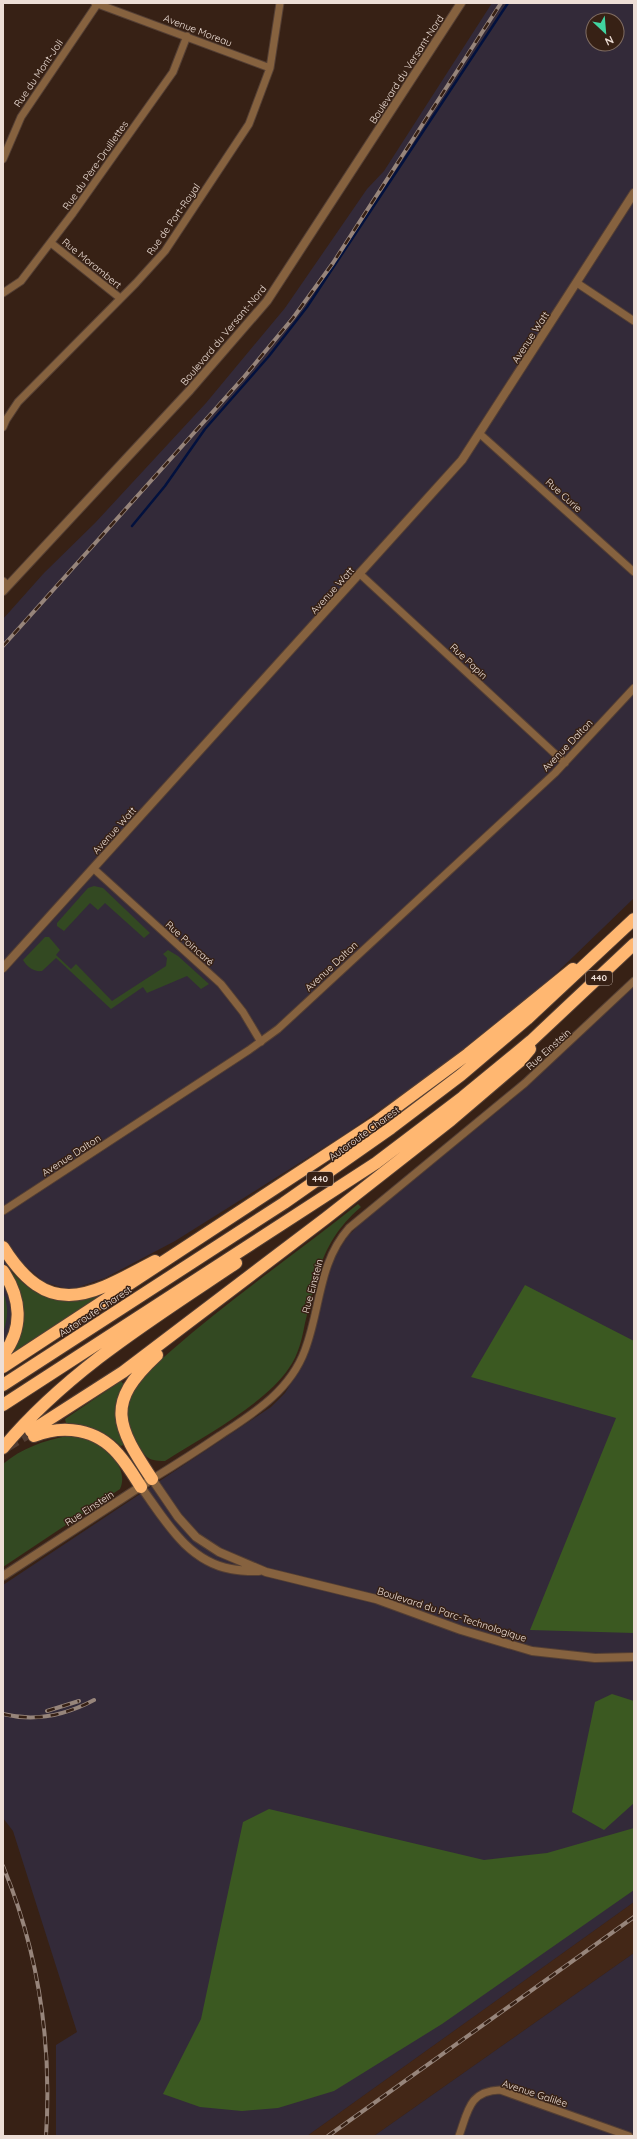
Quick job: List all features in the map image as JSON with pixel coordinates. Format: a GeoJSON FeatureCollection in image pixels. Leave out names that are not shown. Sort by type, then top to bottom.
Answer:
{"type":"FeatureCollection","features":[{"type":"Feature","properties":{"kind":"highway","name":"Autoroute Charest"},"geometry":{"type":"LineString","coordinates":[[3,1385],[284,1203],[374,1142],[443,1089],[511,1033],[634,919]]}},
{"type":"Feature","properties":{"kind":"highway"},"geometry":{"type":"LineString","coordinates":[[3,1368],[251,1205],[409,1098],[501,1028],[554,983],[612,940]]}},
{"type":"Feature","properties":{"kind":"highway","name":"440"},"geometry":{"type":"LineString","coordinates":[[3,1405],[358,1175],[468,1092],[564,1011],[634,944]]}},
{"type":"Feature","properties":{"kind":"highway"},"geometry":{"type":"LineString","coordinates":[[141,1487],[114,1449],[92,1435],[66,1429],[32,1434],[106,1384],[220,1299],[456,1116],[519,1062],[564,1011]]}},
{"type":"Feature","properties":{"kind":"highway"},"geometry":{"type":"LineString","coordinates":[[3,1448],[52,1396],[100,1356],[313,1210],[358,1175]]}},
{"type":"Feature","properties":{"kind":"highway"},"geometry":{"type":"LineString","coordinates":[[3,1247],[21,1274],[36,1286],[58,1295],[77,1294],[98,1289],[124,1277],[251,1205]]}},
{"type":"Feature","properties":{"kind":"highway"},"geometry":{"type":"LineString","coordinates":[[3,1271],[15,1294],[18,1309],[15,1330],[3,1354]]}},
{"type":"Feature","properties":{"kind":"highway"},"geometry":{"type":"LineString","coordinates":[[152,1479],[129,1444],[123,1428],[121,1410],[125,1392],[132,1380],[146,1365],[220,1299]]}},
{"type":"Feature","properties":{"kind":"street","name":"Avenue Moreau"},"geometry":{"type":"LineString","coordinates":[[97,3],[270,68]]}},
{"type":"Feature","properties":{"kind":"street","name":"Rue du Mont-Joli"},"geometry":{"type":"LineString","coordinates":[[3,159],[21,117],[97,3]]}},
{"type":"Feature","properties":{"kind":"street","name":"Rue de Port-Royal"},"geometry":{"type":"LineString","coordinates":[[3,427],[18,402],[165,251],[249,124],[270,68],[280,3]]}},
{"type":"Feature","properties":{"kind":"street","name":"Boulevard du Versant-Nord"},"geometry":{"type":"LineString","coordinates":[[5,586],[190,390],[267,301],[461,3]]}},
{"type":"Feature","properties":{"kind":"street","name":"Rue du Père-Druillettes"},"geometry":{"type":"LineString","coordinates":[[3,293],[21,281],[51,243],[173,72],[187,36]]}},
{"type":"Feature","properties":{"kind":"street","name":"Avenue Watt"},"geometry":{"type":"LineString","coordinates":[[3,968],[452,471],[480,434],[634,193]]}},
{"type":"Feature","properties":{"kind":"street","name":"Rue Morambert"},"geometry":{"type":"LineString","coordinates":[[51,243],[120,298]]}},
{"type":"Feature","properties":{"kind":"street"},"geometry":{"type":"LineString","coordinates":[[577,283],[634,321]]}},
{"type":"Feature","properties":{"kind":"street","name":"Rue Curie"},"geometry":{"type":"LineString","coordinates":[[480,434],[634,572]]}},
{"type":"Feature","properties":{"kind":"street","name":"Rue Papin"},"geometry":{"type":"LineString","coordinates":[[360,574],[565,763]]}},
{"type":"Feature","properties":{"kind":"street","name":"Avenue Dalton"},"geometry":{"type":"LineString","coordinates":[[3,1211],[261,1042],[288,1019],[565,763],[634,688]]}},
{"type":"Feature","properties":{"kind":"street","name":"Rue Poincaré"},"geometry":{"type":"LineString","coordinates":[[94,869],[221,984],[243,1012],[261,1042]]}},
{"type":"Feature","properties":{"kind":"street","name":"Rue Einstein"},"geometry":{"type":"LineString","coordinates":[[3,1576],[259,1409],[276,1395],[290,1379],[301,1360],[308,1342],[329,1258],[338,1242],[349,1228],[525,1083],[634,981]]}},
{"type":"Feature","properties":{"kind":"street","name":"Boulevard du Parc-Technologique"},"geometry":{"type":"LineString","coordinates":[[152,1479],[178,1518],[196,1538],[220,1552],[266,1572]]}},
{"type":"Feature","properties":{"kind":"street","name":"Boulevard du Parc-Technologique"},"geometry":{"type":"LineString","coordinates":[[141,1487],[176,1536],[195,1552],[225,1568],[266,1572],[376,1599],[475,1634],[532,1651],[595,1658],[634,1657]]}},
{"type":"Feature","properties":{"kind":"street","name":"Avenue Galilée"},"geometry":{"type":"LineString","coordinates":[[459,2136],[466,2114],[476,2097],[486,2090],[500,2090],[629,2136]]}},
{"type":"Feature","properties":{"kind":"shaded area"},"geometry":{"type":"Polygon","coordinates":[[[492,3],[634,3],[634,898],[544,985],[499,1024],[347,1133],[175,1241],[105,1278],[76,1288],[67,1289],[44,1282],[21,1262],[3,1273],[3,619],[44,573],[95,523],[206,403],[285,308],[367,189],[384,171],[492,3]]]}},
{"type":"Feature","properties":{"kind":"shaded area"},"geometry":{"type":"Polygon","coordinates":[[[634,985],[634,1902],[307,2136],[56,2136],[56,2045],[77,2032],[13,1831],[3,1818],[3,1585],[271,1407],[285,1393],[304,1362],[330,1265],[347,1237],[364,1220],[509,1102],[634,985]]]}},
{"type":"Feature","properties":{"kind":"shaded area"},"geometry":{"type":"Polygon","coordinates":[[[3,1281],[8,1290],[13,1312],[10,1333],[3,1345],[3,1281]]]}},
{"type":"Feature","properties":{"kind":"shaded area"},"geometry":{"type":"Polygon","coordinates":[[[634,1902],[634,1953],[374,2136],[307,2136],[634,1902]]]}},
{"type":"Feature","properties":{"kind":"shaded area"},"geometry":{"type":"Polygon","coordinates":[[[634,1953],[634,2136],[374,2136],[634,1953]]]}},
{"type":"Feature","properties":{"kind":"green space"},"geometry":{"type":"Polygon","coordinates":[[[94,886],[103,888],[150,933],[144,938],[105,903],[98,910],[90,903],[64,931],[57,926],[57,923],[88,888],[94,886]]]}},
{"type":"Feature","properties":{"kind":"green space"},"geometry":{"type":"Polygon","coordinates":[[[45,937],[49,937],[60,950],[56,955],[71,969],[76,964],[112,1001],[166,966],[167,958],[163,954],[168,950],[178,956],[209,984],[201,989],[187,976],[147,993],[143,987],[111,1009],[56,958],[42,971],[34,970],[27,965],[23,960],[45,937]]]}},
{"type":"Feature","properties":{"kind":"green space"},"geometry":{"type":"Polygon","coordinates":[[[358,1204],[361,1207],[337,1232],[323,1259],[313,1289],[298,1352],[289,1368],[278,1382],[265,1395],[232,1419],[165,1461],[154,1460],[147,1457],[133,1435],[128,1417],[128,1404],[132,1392],[145,1374],[217,1312],[358,1204]]]}},
{"type":"Feature","properties":{"kind":"green space"},"geometry":{"type":"Polygon","coordinates":[[[11,1271],[29,1288],[49,1298],[83,1298],[96,1294],[98,1297],[12,1354],[11,1352],[17,1341],[9,1272],[11,1271]]]}},
{"type":"Feature","properties":{"kind":"green space"},"geometry":{"type":"Polygon","coordinates":[[[525,1285],[634,1341],[634,1633],[530,1630],[616,1418],[471,1377],[525,1285]]]}},
{"type":"Feature","properties":{"kind":"green space"},"geometry":{"type":"Polygon","coordinates":[[[3,1292],[7,1312],[3,1333],[3,1292]]]}},
{"type":"Feature","properties":{"kind":"green space"},"geometry":{"type":"Polygon","coordinates":[[[121,1381],[124,1385],[125,1444],[121,1446],[109,1436],[95,1429],[66,1423],[65,1419],[121,1381]]]}},
{"type":"Feature","properties":{"kind":"green space"},"geometry":{"type":"Polygon","coordinates":[[[67,1436],[82,1438],[98,1444],[116,1460],[122,1474],[120,1489],[3,1567],[3,1464],[25,1449],[50,1440],[67,1436]]]}},
{"type":"Feature","properties":{"kind":"green space"},"geometry":{"type":"Polygon","coordinates":[[[612,1694],[634,1701],[634,1803],[604,1830],[572,1812],[595,1702],[612,1694]]]}},
{"type":"Feature","properties":{"kind":"green space"},"geometry":{"type":"Polygon","coordinates":[[[269,1809],[484,1860],[547,1853],[634,1828],[634,1890],[442,2024],[334,2091],[278,2108],[242,2111],[200,2107],[163,2094],[201,2019],[243,1822],[269,1809]]]}},
{"type":"Feature","properties":{"kind":"waterway"},"geometry":{"type":"LineString","coordinates":[[132,526],[165,486],[205,429],[269,356],[307,307],[508,3]]}},
{"type":"Feature","properties":{"kind":"tunnel"},"geometry":{"type":"LineString","coordinates":[[6,1446],[31,1431]]}},
{"type":"Feature","properties":{"kind":"railway"},"geometry":{"type":"LineString","coordinates":[[3,646],[244,377],[293,318],[333,263],[501,3]]}},
{"type":"Feature","properties":{"kind":"railway"},"geometry":{"type":"LineString","coordinates":[[3,1714],[27,1717],[50,1716],[72,1710],[94,1700]]}},
{"type":"Feature","properties":{"kind":"railway"},"geometry":{"type":"LineString","coordinates":[[47,1711],[79,1701]]}},
{"type":"Feature","properties":{"kind":"railway"},"geometry":{"type":"LineString","coordinates":[[3,1866],[25,1931],[34,1965],[40,1998],[47,2067],[46,2136]]}},
{"type":"Feature","properties":{"kind":"railway"},"geometry":{"type":"LineString","coordinates":[[328,2136],[634,1917]]}}]}
